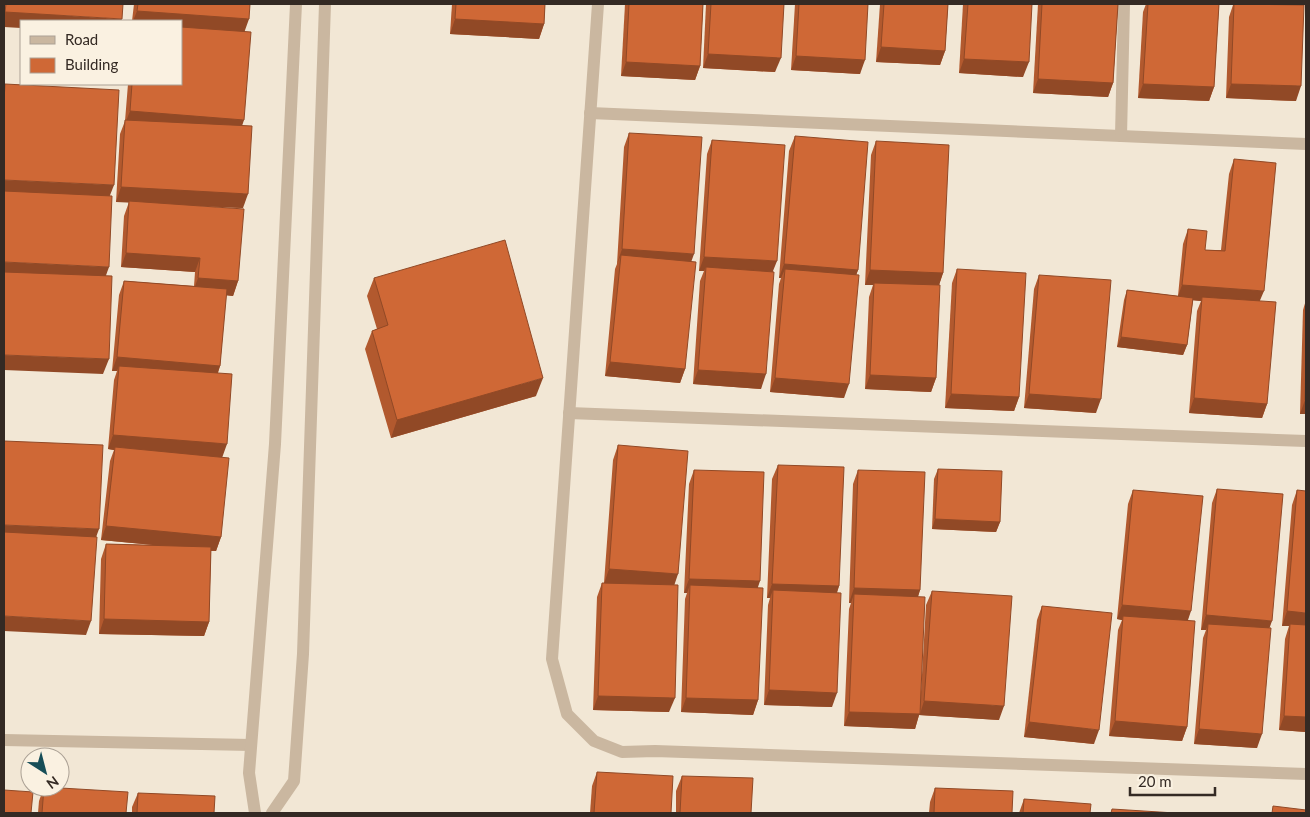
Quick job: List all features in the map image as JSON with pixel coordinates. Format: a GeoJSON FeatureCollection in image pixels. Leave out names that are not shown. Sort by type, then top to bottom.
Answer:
{"type":"FeatureCollection","features":[{"type":"Feature","properties":{"kind":"street"},"geometry":{"type":"LineString","coordinates":[[255,813],[249,773],[275,444],[296,4]]}},
{"type":"Feature","properties":{"kind":"street"},"geometry":{"type":"LineString","coordinates":[[272,813],[294,781],[302,664],[325,4]]}},
{"type":"Feature","properties":{"kind":"street"},"geometry":{"type":"LineString","coordinates":[[598,4],[552,659],[567,714],[594,741],[622,752],[655,751],[1306,774]]}},
{"type":"Feature","properties":{"kind":"street"},"geometry":{"type":"LineString","coordinates":[[1121,136],[1124,4]]}},
{"type":"Feature","properties":{"kind":"street"},"geometry":{"type":"LineString","coordinates":[[590,113],[1306,144]]}},
{"type":"Feature","properties":{"kind":"street"},"geometry":{"type":"LineString","coordinates":[[569,413],[1306,440]]}},
{"type":"Feature","properties":{"kind":"street"},"geometry":{"type":"LineString","coordinates":[[4,740],[252,745]]}},
{"type":"Feature","properties":{"kind":"building"},"geometry":{"type":"Polygon","coordinates":[[[6,4],[123,4],[122,19],[5,12],[6,4]]]}},
{"type":"Feature","properties":{"kind":"building"},"geometry":{"type":"Polygon","coordinates":[[[138,4],[250,4],[249,19],[137,11],[138,4]]]}},
{"type":"Feature","properties":{"kind":"building"},"geometry":{"type":"Polygon","coordinates":[[[456,4],[545,4],[544,24],[455,19],[456,4]]]}},
{"type":"Feature","properties":{"kind":"building"},"geometry":{"type":"Polygon","coordinates":[[[629,4],[703,4],[700,66],[626,62],[629,4]]]}},
{"type":"Feature","properties":{"kind":"building"},"geometry":{"type":"Polygon","coordinates":[[[711,4],[784,4],[781,58],[708,54],[711,4]]]}},
{"type":"Feature","properties":{"kind":"building"},"geometry":{"type":"Polygon","coordinates":[[[799,4],[868,4],[865,60],[796,56],[799,4]]]}},
{"type":"Feature","properties":{"kind":"building"},"geometry":{"type":"Polygon","coordinates":[[[884,4],[948,4],[945,51],[881,47],[884,4]]]}},
{"type":"Feature","properties":{"kind":"building"},"geometry":{"type":"Polygon","coordinates":[[[968,4],[1032,4],[1029,62],[964,59],[968,4]]]}},
{"type":"Feature","properties":{"kind":"building"},"geometry":{"type":"Polygon","coordinates":[[[1042,4],[1118,4],[1113,83],[1038,79],[1042,4]]]}},
{"type":"Feature","properties":{"kind":"building"},"geometry":{"type":"Polygon","coordinates":[[[1148,4],[1219,4],[1214,87],[1143,84],[1148,4]]]}},
{"type":"Feature","properties":{"kind":"building"},"geometry":{"type":"Polygon","coordinates":[[[1234,4],[1304,5],[1301,86],[1231,84],[1234,4]]]}},
{"type":"Feature","properties":{"kind":"building"},"geometry":{"type":"Polygon","coordinates":[[[182,27],[251,32],[244,120],[130,111],[132,85],[182,85],[182,27]]]}},
{"type":"Feature","properties":{"kind":"building"},"geometry":{"type":"Polygon","coordinates":[[[5,84],[119,90],[114,185],[4,180],[5,84]]]}},
{"type":"Feature","properties":{"kind":"building"},"geometry":{"type":"Polygon","coordinates":[[[125,120],[252,126],[248,194],[121,187],[125,120]]]}},
{"type":"Feature","properties":{"kind":"building"},"geometry":{"type":"Polygon","coordinates":[[[629,133],[702,137],[694,254],[622,249],[629,133]]]}},
{"type":"Feature","properties":{"kind":"building"},"geometry":{"type":"Polygon","coordinates":[[[795,136],[868,142],[858,270],[784,264],[795,136]]]}},
{"type":"Feature","properties":{"kind":"building"},"geometry":{"type":"Polygon","coordinates":[[[712,140],[785,145],[777,261],[704,257],[712,140]]]}},
{"type":"Feature","properties":{"kind":"building"},"geometry":{"type":"Polygon","coordinates":[[[876,141],[949,145],[943,273],[870,270],[876,141]]]}},
{"type":"Feature","properties":{"kind":"building"},"geometry":{"type":"Polygon","coordinates":[[[1234,159],[1276,163],[1264,291],[1182,285],[1188,229],[1207,231],[1205,250],[1225,251],[1234,159]]]}},
{"type":"Feature","properties":{"kind":"building"},"geometry":{"type":"Polygon","coordinates":[[[4,191],[112,196],[109,267],[4,262],[4,191]]]}},
{"type":"Feature","properties":{"kind":"building"},"geometry":{"type":"Polygon","coordinates":[[[129,201],[244,209],[238,281],[198,278],[200,258],[126,253],[129,201]]]}},
{"type":"Feature","properties":{"kind":"building"},"geometry":{"type":"Polygon","coordinates":[[[505,240],[543,378],[397,420],[372,331],[388,325],[374,278],[505,240]]]}},
{"type":"Feature","properties":{"kind":"building"},"geometry":{"type":"Polygon","coordinates":[[[621,255],[696,262],[685,369],[610,362],[621,255]]]}},
{"type":"Feature","properties":{"kind":"building"},"geometry":{"type":"Polygon","coordinates":[[[706,267],[774,272],[766,374],[698,370],[706,267]]]}},
{"type":"Feature","properties":{"kind":"building"},"geometry":{"type":"Polygon","coordinates":[[[785,269],[859,275],[849,384],[775,378],[785,269]]]}},
{"type":"Feature","properties":{"kind":"building"},"geometry":{"type":"Polygon","coordinates":[[[957,269],[1026,273],[1019,397],[951,394],[957,269]]]}},
{"type":"Feature","properties":{"kind":"building"},"geometry":{"type":"Polygon","coordinates":[[[4,272],[112,276],[109,359],[4,355],[4,272]]]}},
{"type":"Feature","properties":{"kind":"building"},"geometry":{"type":"Polygon","coordinates":[[[1039,275],[1111,280],[1101,399],[1029,394],[1039,275]]]}},
{"type":"Feature","properties":{"kind":"building"},"geometry":{"type":"Polygon","coordinates":[[[124,281],[227,289],[220,366],[117,357],[124,281]]]}},
{"type":"Feature","properties":{"kind":"building"},"geometry":{"type":"Polygon","coordinates":[[[874,283],[940,285],[936,378],[870,375],[874,283]]]}},
{"type":"Feature","properties":{"kind":"building"},"geometry":{"type":"Polygon","coordinates":[[[1127,290],[1193,298],[1187,345],[1121,337],[1127,290]]]}},
{"type":"Feature","properties":{"kind":"building"},"geometry":{"type":"Polygon","coordinates":[[[1202,297],[1276,302],[1267,404],[1194,398],[1202,297]]]}},
{"type":"Feature","properties":{"kind":"building"},"geometry":{"type":"Polygon","coordinates":[[[1306,355],[1306,400],[1305,400],[1306,355]]]}},
{"type":"Feature","properties":{"kind":"building"},"geometry":{"type":"Polygon","coordinates":[[[119,366],[232,374],[227,444],[113,435],[119,366]]]}},
{"type":"Feature","properties":{"kind":"building"},"geometry":{"type":"Polygon","coordinates":[[[4,441],[103,445],[99,529],[4,525],[4,441]]]}},
{"type":"Feature","properties":{"kind":"building"},"geometry":{"type":"Polygon","coordinates":[[[618,445],[688,451],[678,574],[609,569],[618,445]]]}},
{"type":"Feature","properties":{"kind":"building"},"geometry":{"type":"Polygon","coordinates":[[[115,447],[229,458],[221,537],[106,526],[115,447]]]}},
{"type":"Feature","properties":{"kind":"building"},"geometry":{"type":"Polygon","coordinates":[[[778,465],[844,467],[839,586],[772,584],[778,465]]]}},
{"type":"Feature","properties":{"kind":"building"},"geometry":{"type":"Polygon","coordinates":[[[938,469],[1002,471],[1000,522],[935,519],[938,469]]]}},
{"type":"Feature","properties":{"kind":"building"},"geometry":{"type":"Polygon","coordinates":[[[694,470],[764,472],[760,581],[689,579],[694,470]]]}},
{"type":"Feature","properties":{"kind":"building"},"geometry":{"type":"Polygon","coordinates":[[[858,470],[925,472],[920,590],[854,588],[858,470]]]}},
{"type":"Feature","properties":{"kind":"building"},"geometry":{"type":"Polygon","coordinates":[[[1217,489],[1283,494],[1272,621],[1206,615],[1217,489]]]}},
{"type":"Feature","properties":{"kind":"building"},"geometry":{"type":"Polygon","coordinates":[[[1133,490],[1203,496],[1191,611],[1122,605],[1133,490]]]}},
{"type":"Feature","properties":{"kind":"building"},"geometry":{"type":"Polygon","coordinates":[[[1297,490],[1306,491],[1306,613],[1287,611],[1297,490]]]}},
{"type":"Feature","properties":{"kind":"building"},"geometry":{"type":"Polygon","coordinates":[[[4,532],[97,537],[91,621],[4,616],[4,532]]]}},
{"type":"Feature","properties":{"kind":"building"},"geometry":{"type":"Polygon","coordinates":[[[106,544],[211,547],[209,622],[104,619],[106,544]]]}},
{"type":"Feature","properties":{"kind":"building"},"geometry":{"type":"Polygon","coordinates":[[[602,583],[678,585],[675,698],[598,696],[602,583]]]}},
{"type":"Feature","properties":{"kind":"building"},"geometry":{"type":"Polygon","coordinates":[[[690,585],[763,588],[758,700],[686,698],[690,585]]]}},
{"type":"Feature","properties":{"kind":"building"},"geometry":{"type":"Polygon","coordinates":[[[773,590],[841,593],[837,693],[769,690],[773,590]]]}},
{"type":"Feature","properties":{"kind":"building"},"geometry":{"type":"Polygon","coordinates":[[[932,591],[1012,596],[1004,706],[924,701],[932,591]]]}},
{"type":"Feature","properties":{"kind":"building"},"geometry":{"type":"Polygon","coordinates":[[[854,594],[925,597],[920,714],[849,712],[854,594]]]}},
{"type":"Feature","properties":{"kind":"building"},"geometry":{"type":"Polygon","coordinates":[[[1042,606],[1112,613],[1099,730],[1029,722],[1042,606]]]}},
{"type":"Feature","properties":{"kind":"building"},"geometry":{"type":"Polygon","coordinates":[[[1123,616],[1195,621],[1187,727],[1115,721],[1123,616]]]}},
{"type":"Feature","properties":{"kind":"building"},"geometry":{"type":"Polygon","coordinates":[[[1208,624],[1271,628],[1262,734],[1199,729],[1208,624]]]}},
{"type":"Feature","properties":{"kind":"building"},"geometry":{"type":"Polygon","coordinates":[[[1290,624],[1306,625],[1306,717],[1284,716],[1290,624]]]}},
{"type":"Feature","properties":{"kind":"building"},"geometry":{"type":"Polygon","coordinates":[[[597,772],[673,776],[671,813],[594,813],[597,772]]]}},
{"type":"Feature","properties":{"kind":"building"},"geometry":{"type":"Polygon","coordinates":[[[682,776],[753,778],[751,813],[680,813],[682,776]]]}},
{"type":"Feature","properties":{"kind":"building"},"geometry":{"type":"Polygon","coordinates":[[[935,788],[1013,791],[1012,813],[934,813],[935,788]]]}},
{"type":"Feature","properties":{"kind":"building"},"geometry":{"type":"Polygon","coordinates":[[[70,789],[128,792],[126,813],[42,813],[43,797],[70,797],[70,789]]]}},
{"type":"Feature","properties":{"kind":"building"},"geometry":{"type":"Polygon","coordinates":[[[4,790],[20,791],[20,797],[33,797],[31,813],[4,813],[4,790]]]}},
{"type":"Feature","properties":{"kind":"building"},"geometry":{"type":"Polygon","coordinates":[[[138,793],[215,796],[214,813],[137,813],[138,793]]]}},
{"type":"Feature","properties":{"kind":"building"},"geometry":{"type":"Polygon","coordinates":[[[1024,799],[1091,804],[1090,813],[1023,813],[1024,799]]]}},
{"type":"Feature","properties":{"kind":"building"},"geometry":{"type":"Polygon","coordinates":[[[1273,806],[1306,810],[1306,813],[1272,813],[1273,806]]]}},
{"type":"Feature","properties":{"kind":"building"},"geometry":{"type":"Polygon","coordinates":[[[1112,809],[1175,813],[1111,813],[1112,809]]]}}]}
